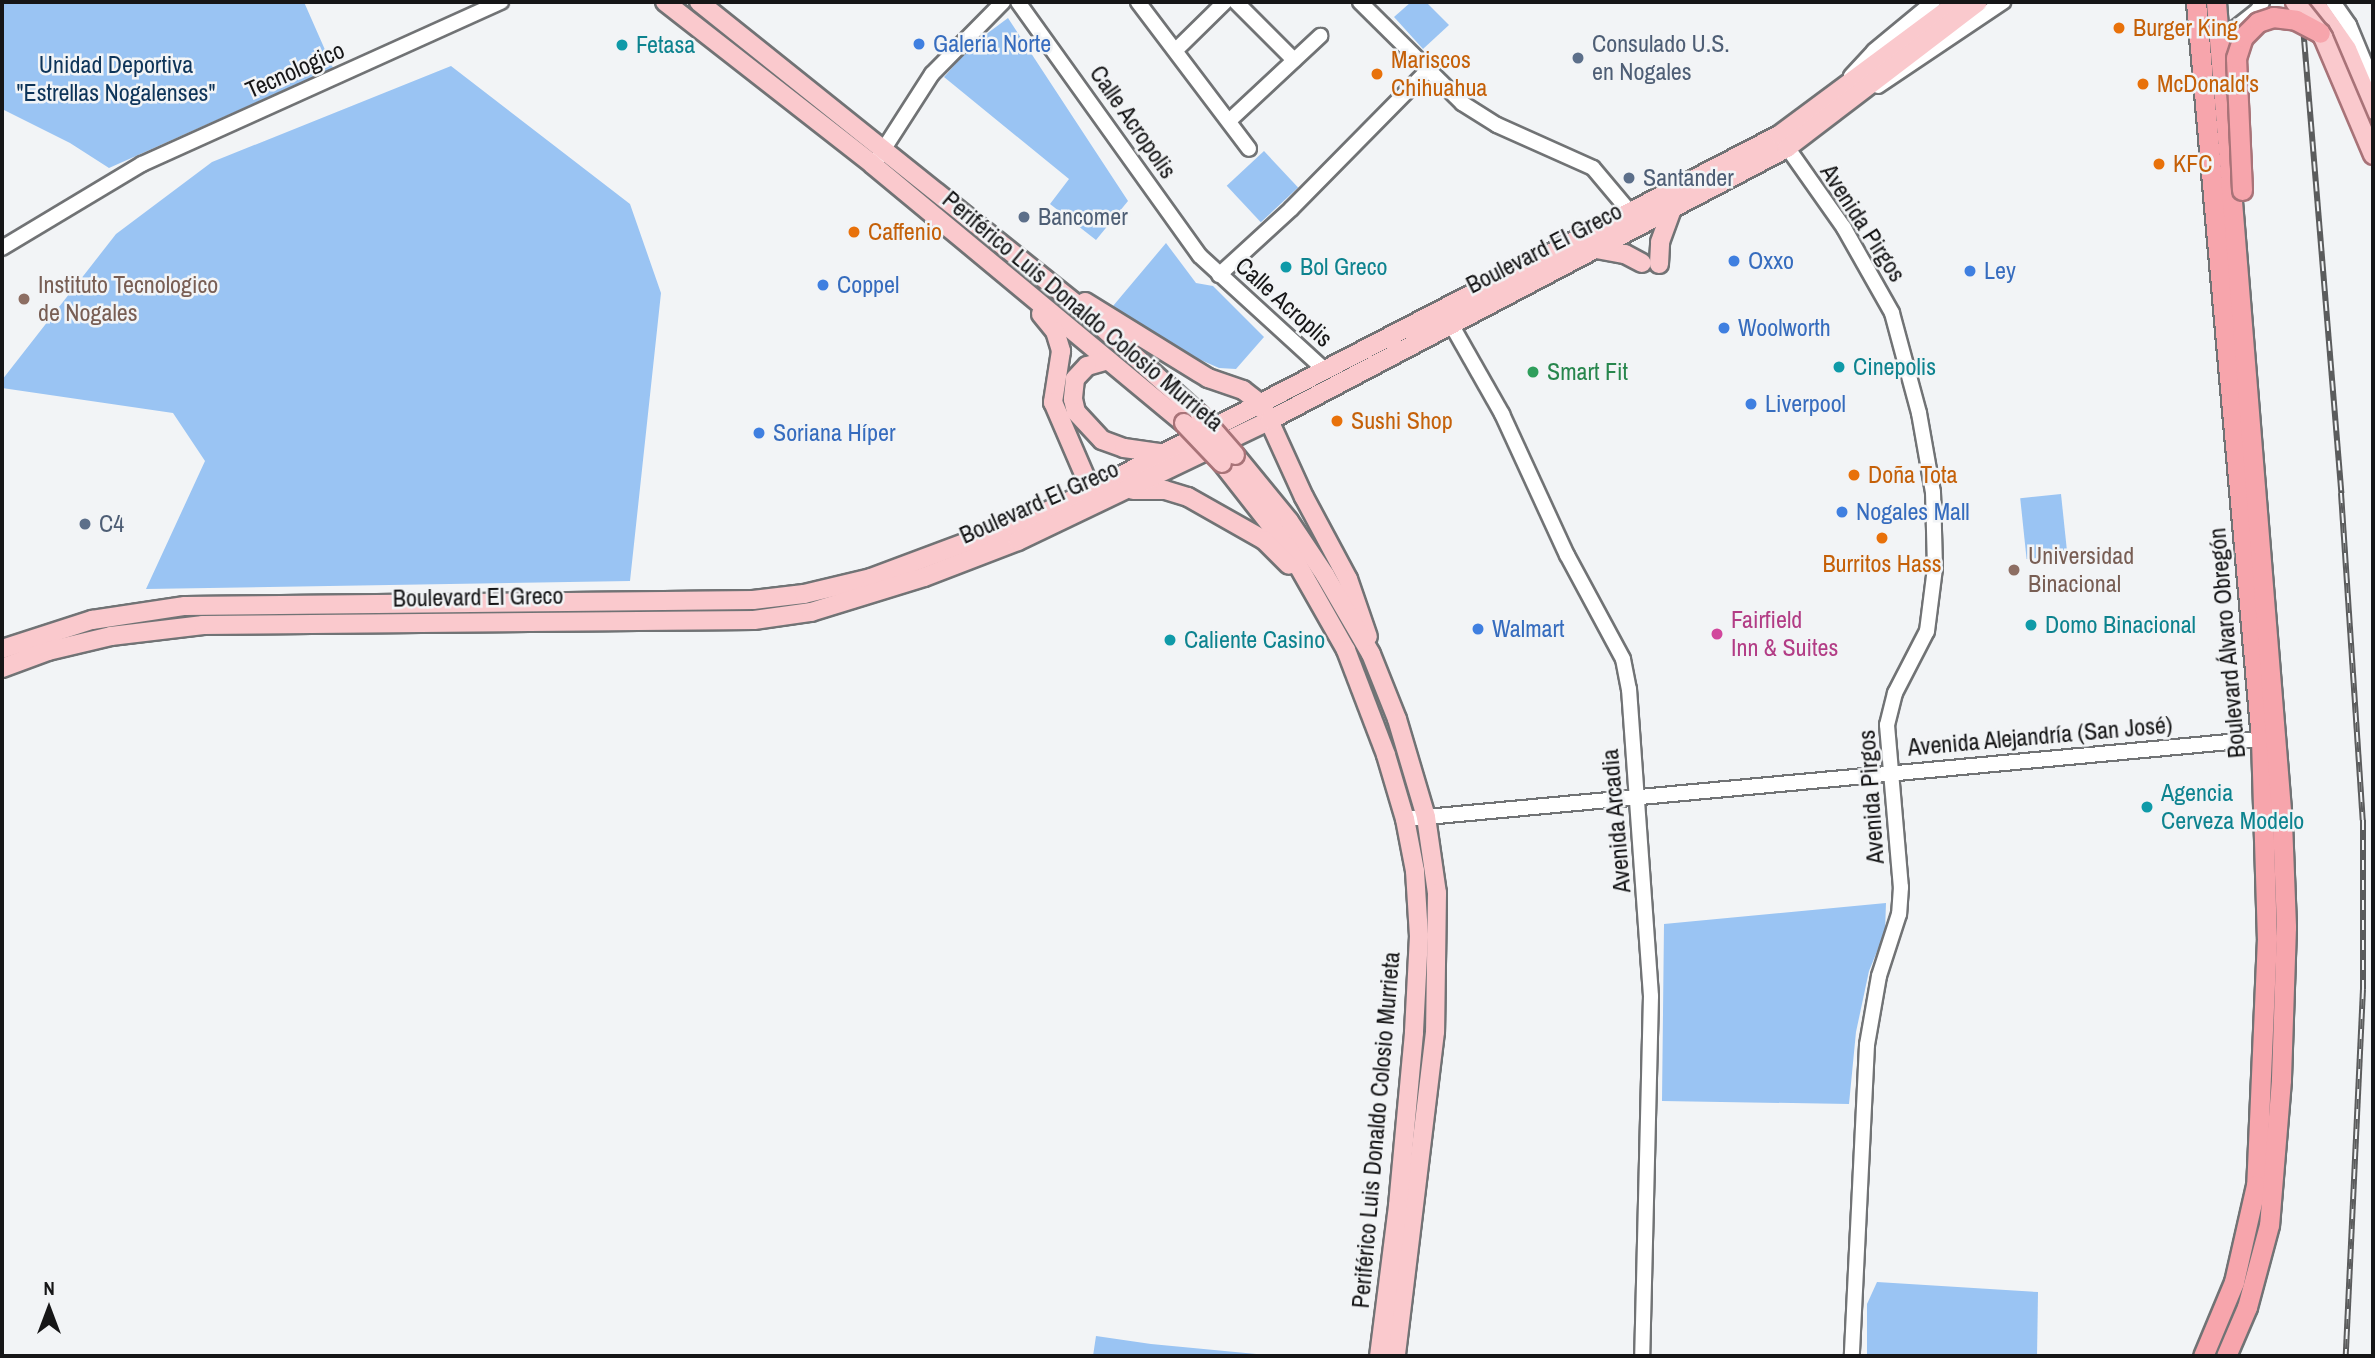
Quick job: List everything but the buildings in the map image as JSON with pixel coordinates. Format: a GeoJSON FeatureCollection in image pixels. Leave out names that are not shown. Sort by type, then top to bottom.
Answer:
{"type":"FeatureCollection","features":[{"type":"Feature","properties":{"kind":"highway","name":"Boulevard Álvaro Obregón"},"geometry":{"type":"LineString","coordinates":[[2196,2],[2261,739],[2267,966],[2256,1185],[2234,1282],[2203,1356]]}},
{"type":"Feature","properties":{"kind":"highway","name":"Boulevard Álvaro Obregón"},"geometry":{"type":"LineString","coordinates":[[2216,2],[2281,809],[2286,927],[2281,1080],[2269,1226],[2246,1307],[2226,1356]]}},
{"type":"Feature","properties":{"kind":"highway"},"geometry":{"type":"LineString","coordinates":[[2239,300],[2246,263],[2236,58],[2243,37],[2258,22],[2273,17],[2296,20],[2320,33]]}},
{"type":"Feature","properties":{"kind":"main road","name":"Periférico Luis Donaldo Colosio Murrieta"},"geometry":{"type":"LineString","coordinates":[[665,2],[1063,294],[1200,415],[1287,546],[1346,650],[1386,755],[1405,819],[1415,871],[1419,936],[1414,1033],[1398,1206],[1378,1356]]}},
{"type":"Feature","properties":{"kind":"main road","name":"Periférico Luis Donaldo Colosio Murrieta"},"geometry":{"type":"LineString","coordinates":[[699,2],[1022,289],[1228,459],[1289,521],[1325,575],[1371,654],[1398,719],[1426,817],[1437,894],[1435,1032],[1396,1356]]}},
{"type":"Feature","properties":{"kind":"main road","name":"Boulevard El Greco"},"geometry":{"type":"LineString","coordinates":[[1110,492],[1161,453],[1266,412],[1326,371],[1596,248],[1630,222],[1672,209],[1783,142],[1905,49],[1958,2]]}},
{"type":"Feature","properties":{"kind":"main road","name":"Boulevard El Greco"},"geometry":{"type":"LineString","coordinates":[[1905,49],[1978,2]]}},
{"type":"Feature","properties":{"kind":"main road"},"geometry":{"type":"LineString","coordinates":[[2295,2],[2320,33],[2373,155]]}},
{"type":"Feature","properties":{"kind":"main road"},"geometry":{"type":"LineString","coordinates":[[2314,2],[2347,49],[2373,110]]}},
{"type":"Feature","properties":{"kind":"main road","name":"Boulevard El Greco"},"geometry":{"type":"LineString","coordinates":[[2,649],[92,620],[185,606],[754,620],[811,612],[874,594],[979,557],[1266,412],[1783,142]]}},
{"type":"Feature","properties":{"kind":"main road"},"geometry":{"type":"LineString","coordinates":[[1596,248],[1625,254],[1650,264],[1672,209]]}},
{"type":"Feature","properties":{"kind":"main road"},"geometry":{"type":"LineString","coordinates":[[1022,289],[1060,341],[1061,351],[1053,402],[1110,492],[1165,490],[1188,497],[1264,540],[1284,560],[1323,610]]}},
{"type":"Feature","properties":{"kind":"main road"},"geometry":{"type":"LineString","coordinates":[[1063,294],[1093,306],[1208,378],[1243,390],[1266,412],[1304,497],[1362,611],[1371,654]]}},
{"type":"Feature","properties":{"kind":"main road"},"geometry":{"type":"LineString","coordinates":[[1108,359],[1087,366],[1075,379],[1073,399],[1076,412],[1102,440],[1124,448],[1161,453]]}},
{"type":"Feature","properties":{"kind":"main road","name":"Boulevard El Greco"},"geometry":{"type":"LineString","coordinates":[[2,668],[48,651],[111,636],[203,625],[494,612]]}},
{"type":"Feature","properties":{"kind":"street","name":"Tecnologico"},"geometry":{"type":"LineString","coordinates":[[2,248],[142,164],[500,2]]}},
{"type":"Feature","properties":{"kind":"street"},"geometry":{"type":"LineString","coordinates":[[877,158],[932,74],[1003,2]]}},
{"type":"Feature","properties":{"kind":"street","name":"Calle Acropolis"},"geometry":{"type":"LineString","coordinates":[[1018,2],[1215,271]]}},
{"type":"Feature","properties":{"kind":"street"},"geometry":{"type":"LineString","coordinates":[[1138,2],[1177,49],[1249,149]]}},
{"type":"Feature","properties":{"kind":"street"},"geometry":{"type":"LineString","coordinates":[[1177,49],[1225,2]]}},
{"type":"Feature","properties":{"kind":"street"},"geometry":{"type":"LineString","coordinates":[[1236,2],[1294,60]]}},
{"type":"Feature","properties":{"kind":"street"},"geometry":{"type":"LineString","coordinates":[[1360,2],[1462,103],[1482,117],[1593,168],[1617,198],[1630,222]]}},
{"type":"Feature","properties":{"kind":"street"},"geometry":{"type":"LineString","coordinates":[[1842,99],[1874,51],[1933,2]]}},
{"type":"Feature","properties":{"kind":"street"},"geometry":{"type":"LineString","coordinates":[[1842,99],[1896,76],[2003,2]]}},
{"type":"Feature","properties":{"kind":"street"},"geometry":{"type":"LineString","coordinates":[[2219,41],[2258,10],[2262,2]]}},
{"type":"Feature","properties":{"kind":"street"},"geometry":{"type":"LineString","coordinates":[[2333,2],[2349,25],[2373,83]]}},
{"type":"Feature","properties":{"kind":"street"},"geometry":{"type":"LineString","coordinates":[[1229,121],[1320,36]]}},
{"type":"Feature","properties":{"kind":"street"},"geometry":{"type":"LineString","coordinates":[[1215,271],[1291,209],[1428,70]]}},
{"type":"Feature","properties":{"kind":"street","name":"Avenida Pirgos"},"geometry":{"type":"LineString","coordinates":[[1783,142],[1844,229],[1885,298],[1903,349],[1929,462],[1934,568],[1927,631],[1889,708],[1889,773],[1901,887],[1899,914],[1879,976],[1867,1045],[1852,1356]]}},
{"type":"Feature","properties":{"kind":"street","name":"Calle Acroplis"},"geometry":{"type":"LineString","coordinates":[[1215,271],[1326,371]]}},
{"type":"Feature","properties":{"kind":"street","name":"Avenida Arcadia"},"geometry":{"type":"LineString","coordinates":[[1447,317],[1502,414],[1567,555],[1623,659],[1629,689],[1651,996],[1642,1356]]}},
{"type":"Feature","properties":{"kind":"street","name":"Avenida Alejandría (San José)"},"geometry":{"type":"LineString","coordinates":[[1405,819],[2261,739]]}},
{"type":"Feature","properties":{"kind":"green space","name":"Unidad Deportiva \"Estrellas Nogalenses\""},"geometry":{"type":"Polygon","coordinates":[[[2,2],[304,2],[333,68],[109,168],[70,143],[2,109],[2,2]]]}},
{"type":"Feature","properties":{"kind":"green space"},"geometry":{"type":"Polygon","coordinates":[[[1411,2],[1426,2],[1449,25],[1423,49],[1394,17],[1411,2]]]}},
{"type":"Feature","properties":{"kind":"green space"},"geometry":{"type":"Polygon","coordinates":[[[1008,18],[1128,201],[1096,240],[1050,204],[1069,179],[944,77],[973,44],[1008,18]]]}},
{"type":"Feature","properties":{"kind":"green space"},"geometry":{"type":"Polygon","coordinates":[[[451,66],[630,204],[661,293],[630,581],[146,589],[205,461],[173,413],[2,388],[2,380],[116,234],[212,162],[451,66]]]}},
{"type":"Feature","properties":{"kind":"green space"},"geometry":{"type":"Polygon","coordinates":[[[1264,151],[1298,188],[1261,222],[1227,186],[1264,151]]]}},
{"type":"Feature","properties":{"kind":"green space"},"geometry":{"type":"Polygon","coordinates":[[[1166,243],[1196,283],[1213,286],[1264,337],[1236,369],[1219,368],[1162,343],[1113,306],[1166,243]]]}},
{"type":"Feature","properties":{"kind":"green space"},"geometry":{"type":"Polygon","coordinates":[[[2061,494],[2067,555],[2027,559],[2020,498],[2061,494]]]}},
{"type":"Feature","properties":{"kind":"green space"},"geometry":{"type":"Polygon","coordinates":[[[1886,903],[1885,932],[1869,971],[1856,1032],[1849,1104],[1662,1101],[1664,924],[1886,903]]]}},
{"type":"Feature","properties":{"kind":"green space"},"geometry":{"type":"Polygon","coordinates":[[[1877,1282],[2038,1292],[2037,1356],[1867,1356],[1867,1304],[1877,1282]]]}},
{"type":"Feature","properties":{"kind":"green space"},"geometry":{"type":"Polygon","coordinates":[[[1096,1336],[1151,1344],[1278,1356],[1093,1356],[1096,1336]]]}},
{"type":"Feature","properties":{"kind":"railway"},"geometry":{"type":"LineString","coordinates":[[2301,2],[2341,493],[2363,820],[2363,989],[2346,1356]]}},
{"type":"Feature","properties":{"kind":"place","name":"Burger King"},"geometry":{"type":"Point","coordinates":[2119,28]}},
{"type":"Feature","properties":{"kind":"place","name":"Galeria Norte"},"geometry":{"type":"Point","coordinates":[919,44]}},
{"type":"Feature","properties":{"kind":"place","name":"Fetasa"},"geometry":{"type":"Point","coordinates":[622,45]}},
{"type":"Feature","properties":{"kind":"place","name":"Consulado U.S. en Nogales"},"geometry":{"type":"Point","coordinates":[1578,58]}},
{"type":"Feature","properties":{"kind":"place","name":"Mariscos Chihuahua"},"geometry":{"type":"Point","coordinates":[1377,74]}},
{"type":"Feature","properties":{"kind":"place","name":"McDonald's"},"geometry":{"type":"Point","coordinates":[2143,84]}},
{"type":"Feature","properties":{"kind":"place","name":"KFC"},"geometry":{"type":"Point","coordinates":[2159,164]}},
{"type":"Feature","properties":{"kind":"place","name":"Santander"},"geometry":{"type":"Point","coordinates":[1629,178]}},
{"type":"Feature","properties":{"kind":"place","name":"Bancomer"},"geometry":{"type":"Point","coordinates":[1024,217]}},
{"type":"Feature","properties":{"kind":"place","name":"Caffenio"},"geometry":{"type":"Point","coordinates":[854,232]}},
{"type":"Feature","properties":{"kind":"place","name":"Oxxo"},"geometry":{"type":"Point","coordinates":[1734,261]}},
{"type":"Feature","properties":{"kind":"place","name":"Bol Greco"},"geometry":{"type":"Point","coordinates":[1286,267]}},
{"type":"Feature","properties":{"kind":"place","name":"Ley"},"geometry":{"type":"Point","coordinates":[1970,271]}},
{"type":"Feature","properties":{"kind":"place","name":"Coppel"},"geometry":{"type":"Point","coordinates":[823,285]}},
{"type":"Feature","properties":{"kind":"place","name":"Instituto Tecnologico de Nogales"},"geometry":{"type":"Point","coordinates":[24,299]}},
{"type":"Feature","properties":{"kind":"place","name":"Woolworth"},"geometry":{"type":"Point","coordinates":[1724,328]}},
{"type":"Feature","properties":{"kind":"place","name":"Cinepolis"},"geometry":{"type":"Point","coordinates":[1839,367]}},
{"type":"Feature","properties":{"kind":"place","name":"Smart Fit"},"geometry":{"type":"Point","coordinates":[1533,372]}},
{"type":"Feature","properties":{"kind":"place","name":"Liverpool"},"geometry":{"type":"Point","coordinates":[1751,404]}},
{"type":"Feature","properties":{"kind":"place","name":"Sushi Shop"},"geometry":{"type":"Point","coordinates":[1337,421]}},
{"type":"Feature","properties":{"kind":"place","name":"Soriana Híper"},"geometry":{"type":"Point","coordinates":[759,433]}},
{"type":"Feature","properties":{"kind":"place","name":"Doña Tota"},"geometry":{"type":"Point","coordinates":[1854,475]}},
{"type":"Feature","properties":{"kind":"place","name":"Nogales Mall"},"geometry":{"type":"Point","coordinates":[1842,512]}},
{"type":"Feature","properties":{"kind":"place","name":"C4"},"geometry":{"type":"Point","coordinates":[85,524]}},
{"type":"Feature","properties":{"kind":"place","name":"Burritos Hass"},"geometry":{"type":"Point","coordinates":[1882,538]}},
{"type":"Feature","properties":{"kind":"place","name":"Universidad Binacional"},"geometry":{"type":"Point","coordinates":[2014,570]}},
{"type":"Feature","properties":{"kind":"place","name":"Domo Binacional"},"geometry":{"type":"Point","coordinates":[2031,625]}},
{"type":"Feature","properties":{"kind":"place","name":"Walmart"},"geometry":{"type":"Point","coordinates":[1478,629]}},
{"type":"Feature","properties":{"kind":"place","name":"Fairfield Inn & Suites"},"geometry":{"type":"Point","coordinates":[1717,634]}},
{"type":"Feature","properties":{"kind":"place","name":"Caliente Casino"},"geometry":{"type":"Point","coordinates":[1170,640]}},
{"type":"Feature","properties":{"kind":"place","name":"Agencia Cerveza Modelo"},"geometry":{"type":"Point","coordinates":[2147,807]}}]}
